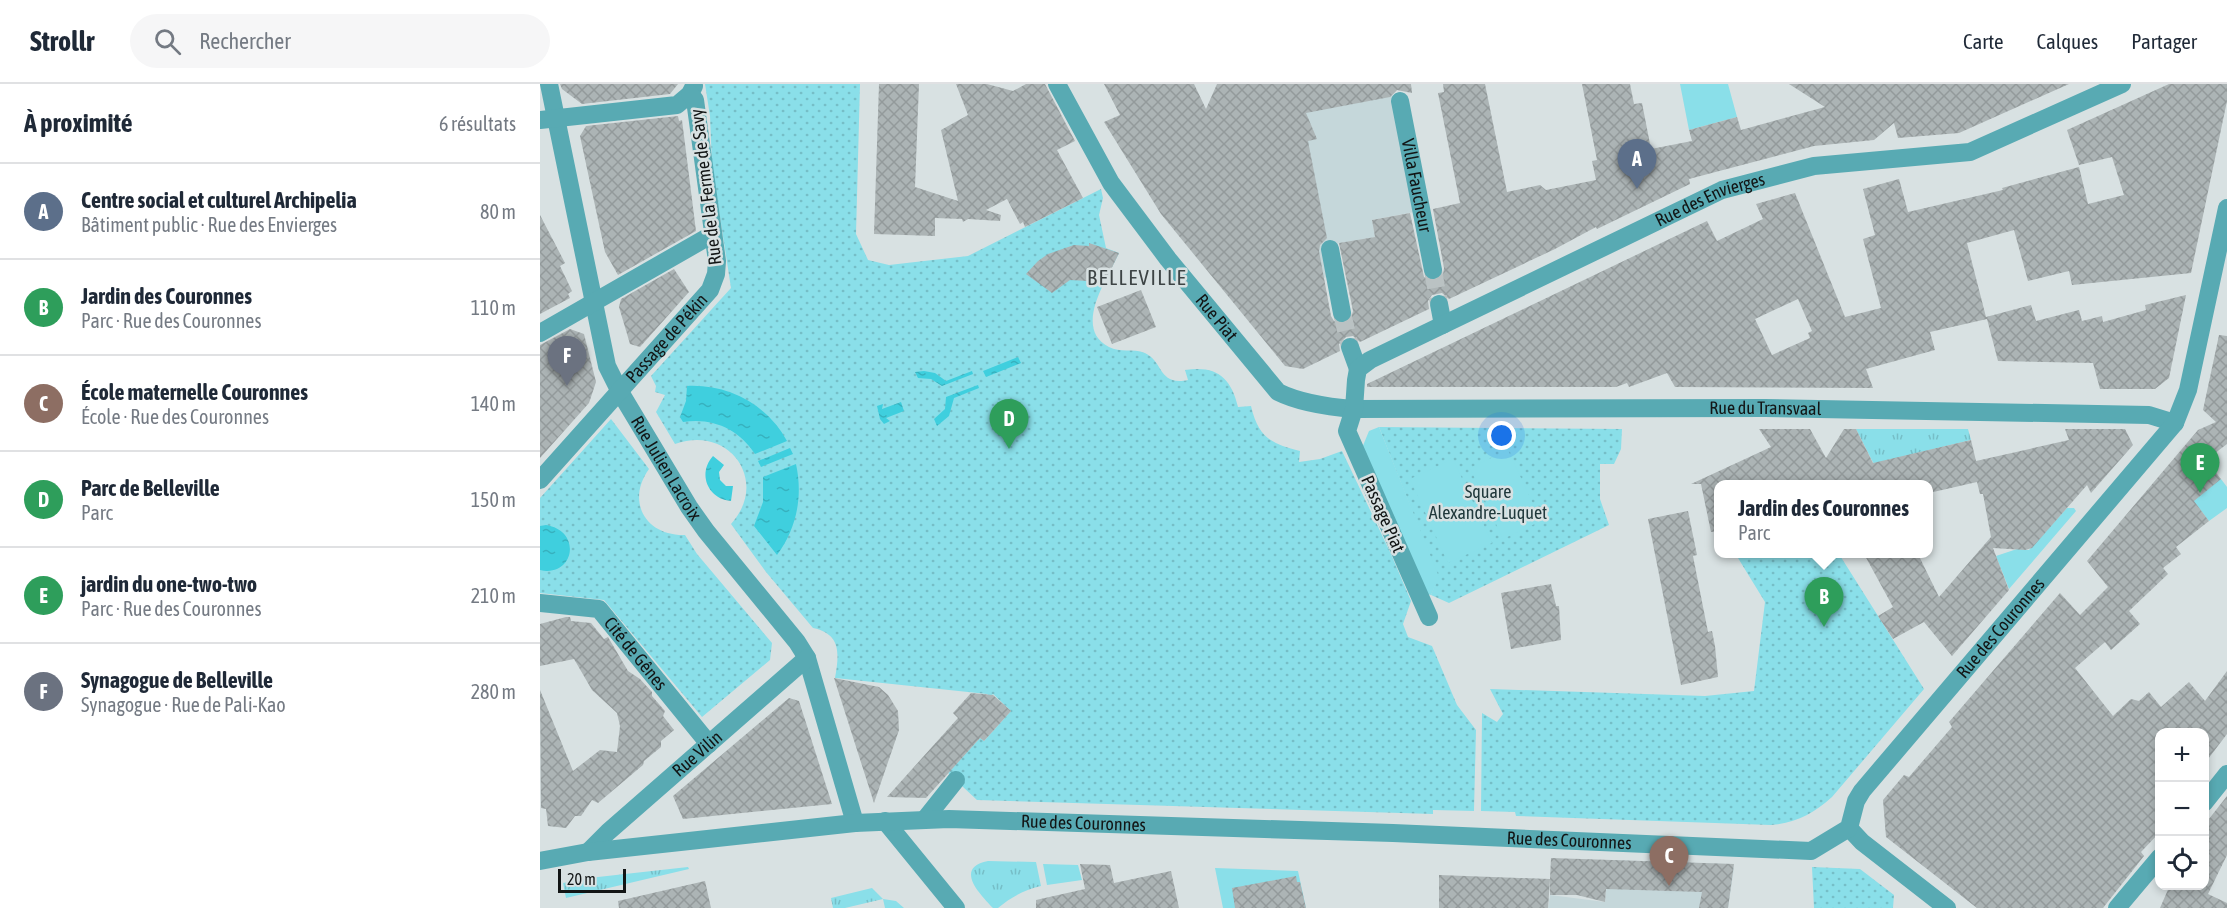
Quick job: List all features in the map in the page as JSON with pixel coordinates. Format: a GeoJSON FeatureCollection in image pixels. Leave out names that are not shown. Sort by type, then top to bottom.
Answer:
{"type":"FeatureCollection","features":[{"type":"Feature","properties":{"kind":"street","name":"Rue Julien Lacroix"},"geometry":{"type":"LineString","coordinates":[[549,84],[548,119],[594,302],[607,366],[620,392],[706,531],[797,642],[807,658],[855,823]]}},
{"type":"Feature","properties":{"kind":"street","name":"Rue Piat"},"geometry":{"type":"LineString","coordinates":[[1058,84],[1111,183],[1168,259],[1278,392],[1287,397],[1335,408],[1354,409]]}},
{"type":"Feature","properties":{"kind":"street","name":"Rue des Envierges"},"geometry":{"type":"LineString","coordinates":[[1358,369],[1370,360],[1722,190],[1814,166],[1970,152],[2122,84]]}},
{"type":"Feature","properties":{"kind":"street"},"geometry":{"type":"LineString","coordinates":[[548,119],[677,105],[692,89]]}},
{"type":"Feature","properties":{"kind":"street","name":"Rue de la Ferme de Savy"},"geometry":{"type":"LineString","coordinates":[[692,89],[717,261],[713,282]]}},
{"type":"Feature","properties":{"kind":"street","name":"Villa Faucheur"},"geometry":{"type":"LineString","coordinates":[[1400,101],[1433,270]]}},
{"type":"Feature","properties":{"kind":"street","name":"Rue des Couronnes"},"geometry":{"type":"LineString","coordinates":[[540,861],[588,852],[855,823],[925,819],[1394,833],[1811,851],[1849,828],[1856,801],[1862,791],[2146,460],[2175,423],[2188,390],[2227,208]]}},
{"type":"Feature","properties":{"kind":"street"},"geometry":{"type":"LineString","coordinates":[[540,333],[713,234]]}},
{"type":"Feature","properties":{"kind":"street"},"geometry":{"type":"LineString","coordinates":[[1330,249],[1342,312]]}},
{"type":"Feature","properties":{"kind":"street","name":"Passage de Pékin"},"geometry":{"type":"LineString","coordinates":[[540,480],[710,290],[713,282]]}},
{"type":"Feature","properties":{"kind":"street"},"geometry":{"type":"LineString","coordinates":[[1439,304],[1443,325]]}},
{"type":"Feature","properties":{"kind":"street"},"geometry":{"type":"LineString","coordinates":[[1350,347],[1358,369],[1354,409]]}},
{"type":"Feature","properties":{"kind":"street","name":"Rue du Transvaal"},"geometry":{"type":"LineString","coordinates":[[1354,409],[1765,408],[2149,415],[2175,423]]}},
{"type":"Feature","properties":{"kind":"street","name":"Passage Piat"},"geometry":{"type":"LineString","coordinates":[[1354,409],[1347,432],[1429,617]]}},
{"type":"Feature","properties":{"kind":"street","name":"Cité de Gênes"},"geometry":{"type":"LineString","coordinates":[[540,603],[599,609],[709,744]]}},
{"type":"Feature","properties":{"kind":"street","name":"Rue Vilin"},"geometry":{"type":"LineString","coordinates":[[588,852],[807,658]]}},
{"type":"Feature","properties":{"kind":"street"},"geometry":{"type":"LineString","coordinates":[[2209,798],[2227,774]]}},
{"type":"Feature","properties":{"kind":"street"},"geometry":{"type":"LineString","coordinates":[[925,819],[956,780]]}},
{"type":"Feature","properties":{"kind":"street"},"geometry":{"type":"LineString","coordinates":[[885,821],[956,908]]}},
{"type":"Feature","properties":{"kind":"street"},"geometry":{"type":"LineString","coordinates":[[1849,828],[1862,842],[1947,908]]}},
{"type":"Feature","properties":{"kind":"street"},"geometry":{"type":"LineString","coordinates":[[2117,908],[2155,863]]}},
{"type":"Feature","properties":{"kind":"shaded area"},"geometry":{"type":"Polygon","coordinates":[[[1242,84],[1390,84],[1414,212],[1372,220],[1375,237],[1335,244],[1328,277],[1285,286],[1242,84]]]}},
{"type":"Feature","properties":{"kind":"shaded area"},"geometry":{"type":"Polygon","coordinates":[[[1609,860],[1729,864],[1734,868],[1728,908],[1548,908],[1550,895],[1605,902],[1609,860]]]}},
{"type":"Feature","properties":{"kind":"green space"},"geometry":{"type":"Polygon","coordinates":[[[705,84],[860,84],[856,234],[868,260],[889,265],[968,256],[1101,189],[1103,198],[1099,215],[1106,248],[1119,253],[1096,302],[1093,328],[1098,339],[1113,349],[1145,353],[1171,380],[1188,380],[1185,370],[1205,369],[1220,375],[1231,388],[1238,407],[1251,406],[1257,425],[1262,432],[1273,442],[1300,451],[1299,462],[1320,459],[1342,451],[1411,601],[1403,624],[1408,637],[1432,646],[1457,705],[1476,730],[1474,811],[1433,810],[1433,814],[977,800],[948,773],[980,738],[984,741],[1011,711],[993,694],[990,697],[987,694],[835,678],[837,654],[834,640],[822,631],[813,628],[766,572],[731,524],[742,507],[746,491],[745,475],[738,460],[727,449],[712,442],[695,440],[675,444],[656,412],[665,395],[655,392],[656,386],[651,376],[731,288],[712,165],[710,116],[705,84]]]}},
{"type":"Feature","properties":{"kind":"green space"},"geometry":{"type":"Polygon","coordinates":[[[1680,84],[1728,84],[1737,117],[1689,130],[1680,84]]]}},
{"type":"Feature","properties":{"kind":"green space"},"geometry":{"type":"Polygon","coordinates":[[[611,419],[649,469],[642,481],[639,493],[643,514],[659,530],[685,535],[697,554],[772,643],[770,660],[702,717],[604,600],[540,593],[540,498],[611,419]]]}},
{"type":"Feature","properties":{"kind":"green space","name":"Square Alexandre-Luquet"},"geometry":{"type":"Polygon","coordinates":[[[1379,427],[1622,429],[1621,449],[1614,464],[1600,464],[1600,499],[1609,525],[1449,603],[1431,595],[1438,577],[1379,427]]]}},
{"type":"Feature","properties":{"kind":"green space"},"geometry":{"type":"Polygon","coordinates":[[[1379,427],[1439,577],[1431,595],[1427,594],[1362,448],[1369,431],[1379,427]]]}},
{"type":"Feature","properties":{"kind":"green space"},"geometry":{"type":"Polygon","coordinates":[[[1856,429],[1968,429],[1971,440],[1884,461],[1888,480],[1882,480],[1856,429]]]}},
{"type":"Feature","properties":{"kind":"green space"},"geometry":{"type":"Polygon","coordinates":[[[1508,450],[1541,521],[1503,539],[1470,468],[1508,450]]]}},
{"type":"Feature","properties":{"kind":"green space"},"geometry":{"type":"Polygon","coordinates":[[[1453,459],[1492,543],[1448,563],[1410,479],[1453,459]]]}},
{"type":"Feature","properties":{"kind":"green space"},"geometry":{"type":"Polygon","coordinates":[[[2221,479],[2227,487],[2227,508],[2209,521],[2196,504],[2177,505],[2221,479]]]}},
{"type":"Feature","properties":{"kind":"green space"},"geometry":{"type":"Polygon","coordinates":[[[2067,508],[2074,508],[2076,511],[2009,589],[1996,556],[2017,549],[2029,550],[2067,508]]]}},
{"type":"Feature","properties":{"kind":"green space"},"geometry":{"type":"Polygon","coordinates":[[[1738,558],[1842,558],[1924,689],[1825,803],[1796,820],[1771,825],[1516,816],[1515,812],[1481,811],[1482,713],[1497,722],[1503,714],[1490,689],[1705,696],[1754,691],[1765,602],[1738,558]]]}},
{"type":"Feature","properties":{"kind":"green space"},"geometry":{"type":"Polygon","coordinates":[[[988,861],[1036,862],[1041,886],[1018,894],[998,908],[993,908],[977,889],[971,876],[972,869],[988,861]]]}},
{"type":"Feature","properties":{"kind":"green space"},"geometry":{"type":"Polygon","coordinates":[[[1043,864],[1078,865],[1082,880],[1047,885],[1043,864]]]}},
{"type":"Feature","properties":{"kind":"green space"},"geometry":{"type":"Polygon","coordinates":[[[688,867],[689,869],[566,898],[563,883],[589,878],[688,867]]]}},
{"type":"Feature","properties":{"kind":"green space"},"geometry":{"type":"Polygon","coordinates":[[[1812,867],[1860,869],[1894,895],[1893,908],[1814,908],[1812,867]]]}},
{"type":"Feature","properties":{"kind":"green space"},"geometry":{"type":"Polygon","coordinates":[[[1215,868],[1298,871],[1306,908],[1223,908],[1215,868]]]}},
{"type":"Feature","properties":{"kind":"green space"},"geometry":{"type":"Polygon","coordinates":[[[872,888],[883,899],[845,908],[833,908],[831,898],[872,888]]]}},
{"type":"Feature","properties":{"kind":"green space"},"geometry":{"type":"Polygon","coordinates":[[[883,899],[896,901],[904,908],[885,908],[883,899]]]}},
{"type":"Feature","properties":{"kind":"water"},"geometry":{"type":"Polygon","coordinates":[[[1018,357],[1021,363],[986,377],[983,371],[1018,357]]]}},
{"type":"Feature","properties":{"kind":"water"},"geometry":{"type":"Polygon","coordinates":[[[972,371],[973,374],[942,386],[931,379],[918,378],[915,372],[935,373],[946,381],[972,371]]]}},
{"type":"Feature","properties":{"kind":"water"},"geometry":{"type":"Polygon","coordinates":[[[978,385],[979,388],[954,398],[949,416],[937,426],[934,419],[945,409],[946,397],[978,385]]]}},
{"type":"Feature","properties":{"kind":"water"},"geometry":{"type":"Polygon","coordinates":[[[687,386],[717,389],[745,399],[769,417],[787,441],[755,454],[741,438],[724,427],[704,421],[683,422],[680,417],[686,401],[687,386]]]}},
{"type":"Feature","properties":{"kind":"water"},"geometry":{"type":"Polygon","coordinates":[[[901,402],[904,411],[886,418],[890,421],[884,424],[880,419],[877,406],[883,404],[882,409],[901,402]]]}},
{"type":"Feature","properties":{"kind":"water"},"geometry":{"type":"Polygon","coordinates":[[[790,448],[793,454],[761,467],[758,461],[790,448]]]}},
{"type":"Feature","properties":{"kind":"water"},"geometry":{"type":"Polygon","coordinates":[[[713,456],[724,465],[719,472],[720,480],[726,486],[733,486],[731,501],[716,496],[707,484],[706,470],[713,456]]]}},
{"type":"Feature","properties":{"kind":"water"},"geometry":{"type":"Polygon","coordinates":[[[796,464],[799,488],[797,511],[784,545],[777,555],[754,526],[763,502],[763,477],[796,464]]]}},
{"type":"Feature","properties":{"kind":"water"},"geometry":{"type":"Polygon","coordinates":[[[546,525],[558,529],[569,544],[570,553],[567,561],[552,571],[540,570],[540,526],[546,525]]]}},
{"type":"Feature","properties":{"kind":"building"},"geometry":{"type":"Polygon","coordinates":[[[560,84],[678,84],[670,94],[582,104],[562,89],[560,84]]]}},
{"type":"Feature","properties":{"kind":"building"},"geometry":{"type":"Polygon","coordinates":[[[879,84],[919,84],[915,187],[958,201],[941,130],[968,115],[956,84],[987,84],[1013,91],[1026,84],[1045,84],[1075,141],[1057,150],[1083,198],[1025,227],[1023,222],[1020,224],[1007,199],[986,210],[1001,215],[1000,221],[968,219],[963,222],[962,219],[935,218],[935,236],[874,234],[879,84]]]}},
{"type":"Feature","properties":{"kind":"building"},"geometry":{"type":"Polygon","coordinates":[[[1104,84],[1194,84],[1206,109],[1217,84],[1411,84],[1412,93],[1397,90],[1390,97],[1306,113],[1317,139],[1308,141],[1327,238],[1320,245],[1319,251],[1331,316],[1334,321],[1343,324],[1350,321],[1353,311],[1339,243],[1375,237],[1372,220],[1410,213],[1424,277],[1435,281],[1443,274],[1444,268],[1433,209],[1460,203],[1438,93],[1444,92],[1443,84],[1485,84],[1507,192],[1540,185],[1546,190],[1596,180],[1592,161],[1597,160],[1582,84],[1630,84],[1634,104],[1642,103],[1651,149],[1692,141],[1689,130],[1737,117],[1741,130],[1825,107],[1789,84],[2069,84],[1959,133],[1898,138],[1894,123],[1874,140],[1814,146],[1689,179],[1690,184],[1449,299],[1442,293],[1432,295],[1428,301],[1429,309],[1360,342],[1353,336],[1346,337],[1339,344],[1340,351],[1303,369],[1285,366],[1161,214],[1104,122],[1120,115],[1104,84]]]}},
{"type":"Feature","properties":{"kind":"building"},"geometry":{"type":"Polygon","coordinates":[[[2169,84],[2227,84],[2227,101],[2191,273],[2072,285],[2069,271],[2028,281],[2014,230],[1967,243],[1986,317],[2031,305],[2036,321],[2079,310],[2082,321],[2102,316],[2103,322],[2146,310],[2145,305],[2186,295],[2169,378],[2155,389],[2100,389],[2093,363],[1998,361],[1987,319],[1930,332],[1935,350],[1866,369],[1873,388],[1675,387],[1667,373],[1629,387],[1627,383],[1616,387],[1367,387],[1367,384],[1707,221],[1717,241],[1763,219],[1756,204],[1795,193],[1845,317],[1881,308],[1863,239],[1875,235],[1863,189],[1899,179],[1908,212],[2003,190],[2002,188],[2079,167],[2088,204],[2124,195],[2112,157],[2079,165],[2067,130],[2169,84]],[[1798,299],[1755,319],[1772,355],[1810,338],[1808,333],[1812,331],[1798,299]]]}},
{"type":"Feature","properties":{"kind":"building"},"geometry":{"type":"Polygon","coordinates":[[[678,116],[679,121],[682,120],[696,231],[618,275],[605,252],[580,136],[586,126],[678,116]]]}},
{"type":"Feature","properties":{"kind":"building"},"geometry":{"type":"Polygon","coordinates":[[[540,215],[565,263],[560,266],[572,291],[568,294],[570,298],[540,314],[540,215]]]}},
{"type":"Feature","properties":{"kind":"building"},"geometry":{"type":"Polygon","coordinates":[[[1089,243],[1119,253],[1105,282],[1070,280],[1052,293],[1026,274],[1048,254],[1074,245],[1089,246],[1089,243]]]}},
{"type":"Feature","properties":{"kind":"building"},"geometry":{"type":"Polygon","coordinates":[[[674,269],[689,292],[640,347],[630,344],[619,307],[621,299],[674,269]]]}},
{"type":"Feature","properties":{"kind":"building"},"geometry":{"type":"Polygon","coordinates":[[[1141,290],[1156,327],[1112,344],[1097,307],[1141,290]]]}},
{"type":"Feature","properties":{"kind":"building"},"geometry":{"type":"Polygon","coordinates":[[[570,329],[584,334],[596,382],[589,403],[540,458],[540,345],[570,329]]]}},
{"type":"Feature","properties":{"kind":"building"},"geometry":{"type":"Polygon","coordinates":[[[2219,335],[2227,336],[2227,444],[2206,460],[2221,479],[2194,501],[2209,521],[2176,547],[2181,554],[2163,568],[2168,574],[2129,611],[2140,624],[2111,650],[2105,642],[2075,668],[2113,716],[2131,699],[2139,701],[2149,692],[2161,707],[2189,682],[2205,701],[2227,671],[2227,734],[2209,758],[2209,728],[2155,728],[2155,837],[2141,852],[2144,856],[2103,908],[1977,908],[1886,837],[1883,800],[1904,775],[1909,777],[1952,727],[1949,722],[2060,593],[2080,615],[2108,587],[2087,561],[2198,430],[2216,422],[2203,410],[2219,335]]]}},
{"type":"Feature","properties":{"kind":"building"},"geometry":{"type":"Polygon","coordinates":[[[1759,429],[1810,429],[1826,458],[1844,429],[1856,429],[1873,463],[1971,440],[1976,461],[2069,440],[2065,429],[2125,429],[2133,445],[2091,493],[2087,485],[2032,548],[2025,550],[1993,548],[2009,590],[1952,656],[1924,622],[1893,639],[1878,616],[1893,607],[1866,558],[1920,558],[1939,597],[1991,537],[1983,494],[1980,494],[1977,482],[1933,492],[1933,480],[1714,480],[1714,532],[1711,532],[1701,484],[1691,484],[1771,447],[1759,429]]]}},
{"type":"Feature","properties":{"kind":"building"},"geometry":{"type":"Polygon","coordinates":[[[1688,511],[1697,555],[1693,556],[1708,632],[1712,631],[1718,677],[1681,685],[1648,519],[1688,511]]]}},
{"type":"Feature","properties":{"kind":"building"},"geometry":{"type":"Polygon","coordinates":[[[1551,584],[1556,606],[1559,606],[1561,640],[1511,649],[1501,593],[1551,584]]]}},
{"type":"Feature","properties":{"kind":"building"},"geometry":{"type":"Polygon","coordinates":[[[570,617],[571,621],[591,623],[604,639],[608,637],[628,671],[640,679],[652,692],[652,696],[665,711],[663,716],[674,730],[661,741],[661,747],[644,761],[643,765],[598,803],[592,800],[581,816],[575,816],[566,828],[548,826],[546,809],[541,808],[540,690],[573,771],[600,750],[617,752],[620,726],[617,713],[592,690],[574,659],[540,666],[540,624],[570,617]]]}},
{"type":"Feature","properties":{"kind":"building"},"geometry":{"type":"Polygon","coordinates":[[[834,678],[879,687],[888,695],[898,711],[899,730],[874,803],[834,678]]]}},
{"type":"Feature","properties":{"kind":"building"},"geometry":{"type":"Polygon","coordinates":[[[971,693],[993,695],[1011,711],[984,741],[980,738],[926,798],[887,797],[958,718],[953,713],[971,693]]]}},
{"type":"Feature","properties":{"kind":"building"},"geometry":{"type":"Polygon","coordinates":[[[789,698],[799,701],[832,804],[683,819],[673,796],[789,698]]]}},
{"type":"Feature","properties":{"kind":"building"},"geometry":{"type":"Polygon","coordinates":[[[2227,796],[2227,855],[2208,894],[2227,903],[2227,908],[2160,908],[2168,890],[2209,890],[2209,819],[2227,796]]]}},
{"type":"Feature","properties":{"kind":"building"},"geometry":{"type":"Polygon","coordinates":[[[1551,858],[1734,864],[1728,908],[1699,908],[1702,892],[1606,889],[1605,902],[1577,895],[1550,895],[1550,880],[1548,908],[1439,908],[1439,875],[1550,879],[1551,858]]]}},
{"type":"Feature","properties":{"kind":"building"},"geometry":{"type":"Polygon","coordinates":[[[1080,864],[1110,865],[1114,883],[1171,871],[1179,908],[1036,908],[1036,900],[1085,889],[1080,864]]]}},
{"type":"Feature","properties":{"kind":"building"},"geometry":{"type":"Polygon","coordinates":[[[1296,876],[1297,882],[1300,882],[1306,908],[1235,908],[1232,888],[1296,876]]]}},
{"type":"Feature","properties":{"kind":"building"},"geometry":{"type":"Polygon","coordinates":[[[705,881],[711,908],[619,908],[618,901],[705,881]]]}},
{"type":"Feature","properties":{"kind":"tunnel"},"geometry":{"type":"LineString","coordinates":[[1433,270],[1439,304]]}},
{"type":"Feature","properties":{"kind":"tunnel"},"geometry":{"type":"LineString","coordinates":[[1342,313],[1350,347]]}},
{"type":"Feature","properties":{"kind":"place","name":"Centre social et culturel Archipelia"},"geometry":{"type":"Point","coordinates":[1637,189]}},
{"type":"Feature","properties":{"kind":"place","name":"Synagogue de Belleville"},"geometry":{"type":"Point","coordinates":[567,386]}},
{"type":"Feature","properties":{"kind":"place","name":"Parc de Belleville"},"geometry":{"type":"Point","coordinates":[1009,449]}},
{"type":"Feature","properties":{"kind":"place","name":"jardin du one-two-two"},"geometry":{"type":"Point","coordinates":[2200,493]}},
{"type":"Feature","properties":{"kind":"place","name":"Jardin des Couronnes"},"geometry":{"type":"Point","coordinates":[1824,627]}},
{"type":"Feature","properties":{"kind":"place","name":"École maternelle Couronnes"},"geometry":{"type":"Point","coordinates":[1669,886]}},
{"type":"Feature","properties":{"kind":"district","name":"BELLEVILLE"},"geometry":{"type":"Point","coordinates":[1137,278]}}]}
